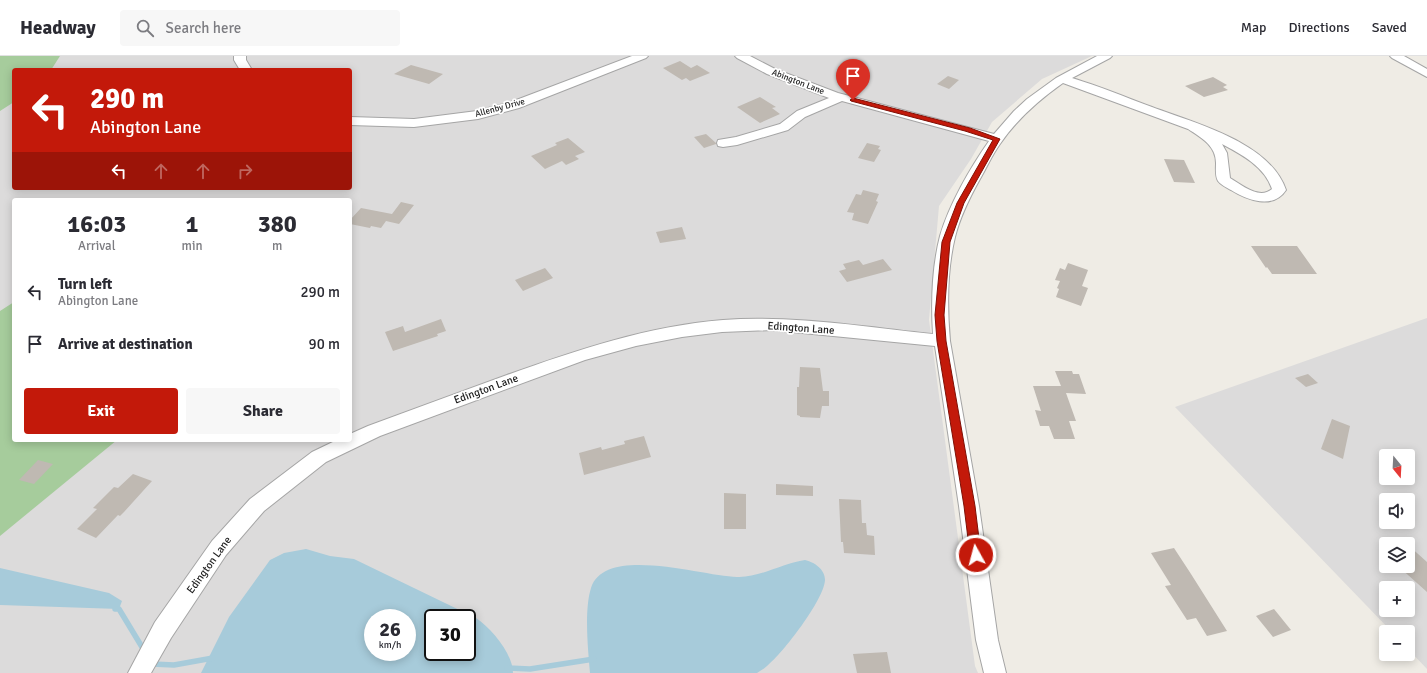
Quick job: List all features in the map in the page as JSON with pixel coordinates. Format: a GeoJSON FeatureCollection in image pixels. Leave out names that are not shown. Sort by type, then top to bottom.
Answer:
{"type":"FeatureCollection","features":[{"type":"Feature","properties":{"kind":"street"},"geometry":{"type":"LineString","coordinates":[[240,56],[240,60],[245,68]]}},
{"type":"Feature","properties":{"kind":"street","name":"Allenby Drive"},"geometry":{"type":"LineString","coordinates":[[352,121],[383,124],[414,123],[478,115],[516,105],[642,56]]}},
{"type":"Feature","properties":{"kind":"street","name":"Abington Lane"},"geometry":{"type":"LineString","coordinates":[[741,56],[784,78],[810,88],[967,129],[997,139]]}},
{"type":"Feature","properties":{"kind":"street"},"geometry":{"type":"LineString","coordinates":[[1396,56],[1427,74]]}},
{"type":"Feature","properties":{"kind":"street"},"geometry":{"type":"LineString","coordinates":[[995,673],[987,640],[969,506],[939,315],[946,242],[960,203],[997,139],[1024,108],[1062,79],[1100,57]]}},
{"type":"Feature","properties":{"kind":"street"},"geometry":{"type":"LineString","coordinates":[[1062,79],[1192,126],[1233,145],[1254,158],[1271,173],[1279,190],[1269,198],[1259,198],[1246,193],[1224,180],[1221,169],[1222,158],[1220,150],[1201,132],[1192,126]]}},
{"type":"Feature","properties":{"kind":"street"},"geometry":{"type":"LineString","coordinates":[[723,143],[737,141],[784,127],[801,114],[842,97]]}},
{"type":"Feature","properties":{"kind":"street","name":"Edington Lane"},"geometry":{"type":"LineString","coordinates":[[352,441],[435,407],[581,355],[636,340],[682,331],[722,326],[772,324],[942,341]]}},
{"type":"Feature","properties":{"kind":"street","name":"Edington Lane"},"geometry":{"type":"LineString","coordinates":[[139,673],[163,630],[219,548],[257,505],[319,457],[351,442]]}},
{"type":"Feature","properties":{"kind":"shaded area"},"geometry":{"type":"Polygon","coordinates":[[[0,56],[1092,56],[1042,79],[992,122],[971,159],[939,206],[929,320],[975,666],[978,673],[0,673],[0,56]]]}},
{"type":"Feature","properties":{"kind":"shaded area"},"geometry":{"type":"Polygon","coordinates":[[[1427,318],[1427,669],[1415,656],[1415,625],[1385,625],[1175,407],[1427,318]]]}},
{"type":"Feature","properties":{"kind":"green space"},"geometry":{"type":"Polygon","coordinates":[[[0,56],[60,56],[52,68],[12,68],[12,103],[0,111],[0,56]]]}},
{"type":"Feature","properties":{"kind":"green space"},"geometry":{"type":"Polygon","coordinates":[[[12,303],[12,442],[115,442],[0,536],[0,311],[12,303]]]}},
{"type":"Feature","properties":{"kind":"water"},"geometry":{"type":"Polygon","coordinates":[[[306,549],[330,556],[354,559],[457,609],[424,609],[424,661],[476,661],[476,618],[495,635],[506,650],[513,673],[201,673],[229,617],[270,560],[284,553],[306,549]]]}},
{"type":"Feature","properties":{"kind":"water"},"geometry":{"type":"Polygon","coordinates":[[[805,560],[812,562],[821,569],[825,576],[823,589],[802,626],[783,650],[765,668],[757,673],[590,673],[587,630],[589,597],[591,588],[600,575],[615,568],[635,565],[657,566],[722,576],[745,577],[805,560]]]}},
{"type":"Feature","properties":{"kind":"water"},"geometry":{"type":"Polygon","coordinates":[[[0,568],[109,593],[122,601],[119,609],[0,605],[0,568]]]}},
{"type":"Feature","properties":{"kind":"building"},"geometry":{"type":"Polygon","coordinates":[[[680,61],[691,68],[697,65],[710,73],[690,81],[686,78],[682,80],[663,68],[680,61]]]}},
{"type":"Feature","properties":{"kind":"building"},"geometry":{"type":"Polygon","coordinates":[[[411,65],[443,74],[429,84],[394,74],[411,65]]]}},
{"type":"Feature","properties":{"kind":"building"},"geometry":{"type":"Polygon","coordinates":[[[948,76],[959,80],[949,89],[937,84],[948,76]]]}},
{"type":"Feature","properties":{"kind":"building"},"geometry":{"type":"Polygon","coordinates":[[[1213,77],[1227,85],[1223,87],[1228,90],[1204,97],[1185,86],[1213,77]]]}},
{"type":"Feature","properties":{"kind":"building"},"geometry":{"type":"Polygon","coordinates":[[[760,97],[776,107],[772,108],[780,114],[760,123],[737,107],[760,97]]]}},
{"type":"Feature","properties":{"kind":"building"},"geometry":{"type":"Polygon","coordinates":[[[706,134],[716,144],[704,148],[694,137],[706,134]]]}},
{"type":"Feature","properties":{"kind":"building"},"geometry":{"type":"Polygon","coordinates":[[[568,138],[585,152],[575,156],[579,159],[566,165],[562,161],[545,169],[531,156],[557,145],[555,143],[568,138]]]}},
{"type":"Feature","properties":{"kind":"building"},"geometry":{"type":"Polygon","coordinates":[[[867,143],[880,146],[878,149],[881,150],[874,162],[858,158],[867,143]]]}},
{"type":"Feature","properties":{"kind":"building"},"geometry":{"type":"Polygon","coordinates":[[[1164,159],[1184,160],[1195,183],[1174,182],[1164,159]]]}},
{"type":"Feature","properties":{"kind":"building"},"geometry":{"type":"Polygon","coordinates":[[[863,190],[879,194],[876,201],[878,202],[868,224],[852,220],[854,213],[847,212],[856,194],[861,195],[863,190]]]}},
{"type":"Feature","properties":{"kind":"building"},"geometry":{"type":"Polygon","coordinates":[[[401,202],[414,205],[399,224],[386,221],[381,228],[371,226],[370,228],[352,224],[352,218],[361,208],[392,214],[401,202]]]}},
{"type":"Feature","properties":{"kind":"building"},"geometry":{"type":"Polygon","coordinates":[[[682,227],[686,239],[660,243],[656,232],[682,227]]]}},
{"type":"Feature","properties":{"kind":"building"},"geometry":{"type":"Polygon","coordinates":[[[1251,246],[1297,246],[1317,274],[1272,274],[1251,246]]]}},
{"type":"Feature","properties":{"kind":"building"},"geometry":{"type":"Polygon","coordinates":[[[883,259],[892,270],[847,282],[839,271],[846,269],[843,264],[859,260],[863,265],[883,259]]]}},
{"type":"Feature","properties":{"kind":"building"},"geometry":{"type":"Polygon","coordinates":[[[1068,263],[1088,270],[1082,286],[1088,288],[1081,306],[1056,297],[1059,289],[1057,288],[1060,281],[1055,280],[1060,268],[1065,270],[1068,263]]]}},
{"type":"Feature","properties":{"kind":"building"},"geometry":{"type":"Polygon","coordinates":[[[545,268],[553,278],[523,291],[515,280],[545,268]]]}},
{"type":"Feature","properties":{"kind":"building"},"geometry":{"type":"Polygon","coordinates":[[[441,319],[446,331],[437,334],[438,336],[393,351],[385,332],[403,326],[405,332],[441,319]]]}},
{"type":"Feature","properties":{"kind":"building"},"geometry":{"type":"Polygon","coordinates":[[[800,367],[820,368],[823,391],[829,391],[829,406],[822,406],[820,418],[800,417],[797,415],[797,387],[799,387],[800,367]]]}},
{"type":"Feature","properties":{"kind":"building"},"geometry":{"type":"Polygon","coordinates":[[[1055,371],[1072,371],[1073,374],[1079,374],[1086,394],[1066,393],[1076,421],[1069,421],[1075,439],[1054,439],[1049,426],[1040,426],[1035,410],[1041,411],[1033,386],[1061,386],[1055,371]]]}},
{"type":"Feature","properties":{"kind":"building"},"geometry":{"type":"Polygon","coordinates":[[[1308,374],[1318,383],[1306,387],[1295,378],[1308,374]]]}},
{"type":"Feature","properties":{"kind":"building"},"geometry":{"type":"Polygon","coordinates":[[[1332,419],[1350,426],[1343,459],[1321,449],[1332,419]]]}},
{"type":"Feature","properties":{"kind":"building"},"geometry":{"type":"Polygon","coordinates":[[[644,436],[651,457],[584,475],[579,453],[601,447],[602,450],[625,444],[624,441],[644,436]]]}},
{"type":"Feature","properties":{"kind":"building"},"geometry":{"type":"Polygon","coordinates":[[[38,460],[53,464],[34,484],[19,480],[38,460]]]}},
{"type":"Feature","properties":{"kind":"building"},"geometry":{"type":"Polygon","coordinates":[[[133,474],[152,481],[120,516],[118,515],[96,538],[77,529],[97,509],[93,508],[114,487],[118,488],[133,474]]]}},
{"type":"Feature","properties":{"kind":"building"},"geometry":{"type":"Polygon","coordinates":[[[776,484],[813,486],[813,496],[776,495],[776,484]]]}},
{"type":"Feature","properties":{"kind":"building"},"geometry":{"type":"Polygon","coordinates":[[[724,493],[746,494],[746,529],[724,529],[724,493]]]}},
{"type":"Feature","properties":{"kind":"building"},"geometry":{"type":"Polygon","coordinates":[[[839,499],[861,500],[862,523],[866,523],[867,535],[874,536],[875,555],[844,553],[843,542],[841,542],[839,499]]]}},
{"type":"Feature","properties":{"kind":"building"},"geometry":{"type":"Polygon","coordinates":[[[1174,548],[1227,631],[1207,636],[1196,618],[1187,620],[1165,586],[1171,585],[1151,553],[1174,548]]]}},
{"type":"Feature","properties":{"kind":"building"},"geometry":{"type":"Polygon","coordinates":[[[1415,551],[1427,562],[1427,592],[1406,573],[1415,573],[1415,551]]]}},
{"type":"Feature","properties":{"kind":"building"},"geometry":{"type":"Polygon","coordinates":[[[1274,609],[1291,630],[1273,637],[1256,616],[1274,609]]]}},
{"type":"Feature","properties":{"kind":"building"},"geometry":{"type":"Polygon","coordinates":[[[887,652],[891,673],[857,673],[853,654],[887,652]]]}},
{"type":"Feature","properties":{"kind":"waterway"},"geometry":{"type":"LineString","coordinates":[[115,609],[119,609],[145,652]]}},
{"type":"Feature","properties":{"kind":"waterway"},"geometry":{"type":"LineString","coordinates":[[152,664],[174,665],[213,658]]}},
{"type":"Feature","properties":{"kind":"waterway"},"geometry":{"type":"LineString","coordinates":[[507,668],[530,669],[594,659]]}},
{"type":"Feature","properties":{"kind":"route"},"geometry":{"type":"LineString","coordinates":[[853,100],[967,129],[997,139],[960,203],[946,242],[939,315],[976,555]]}}]}
